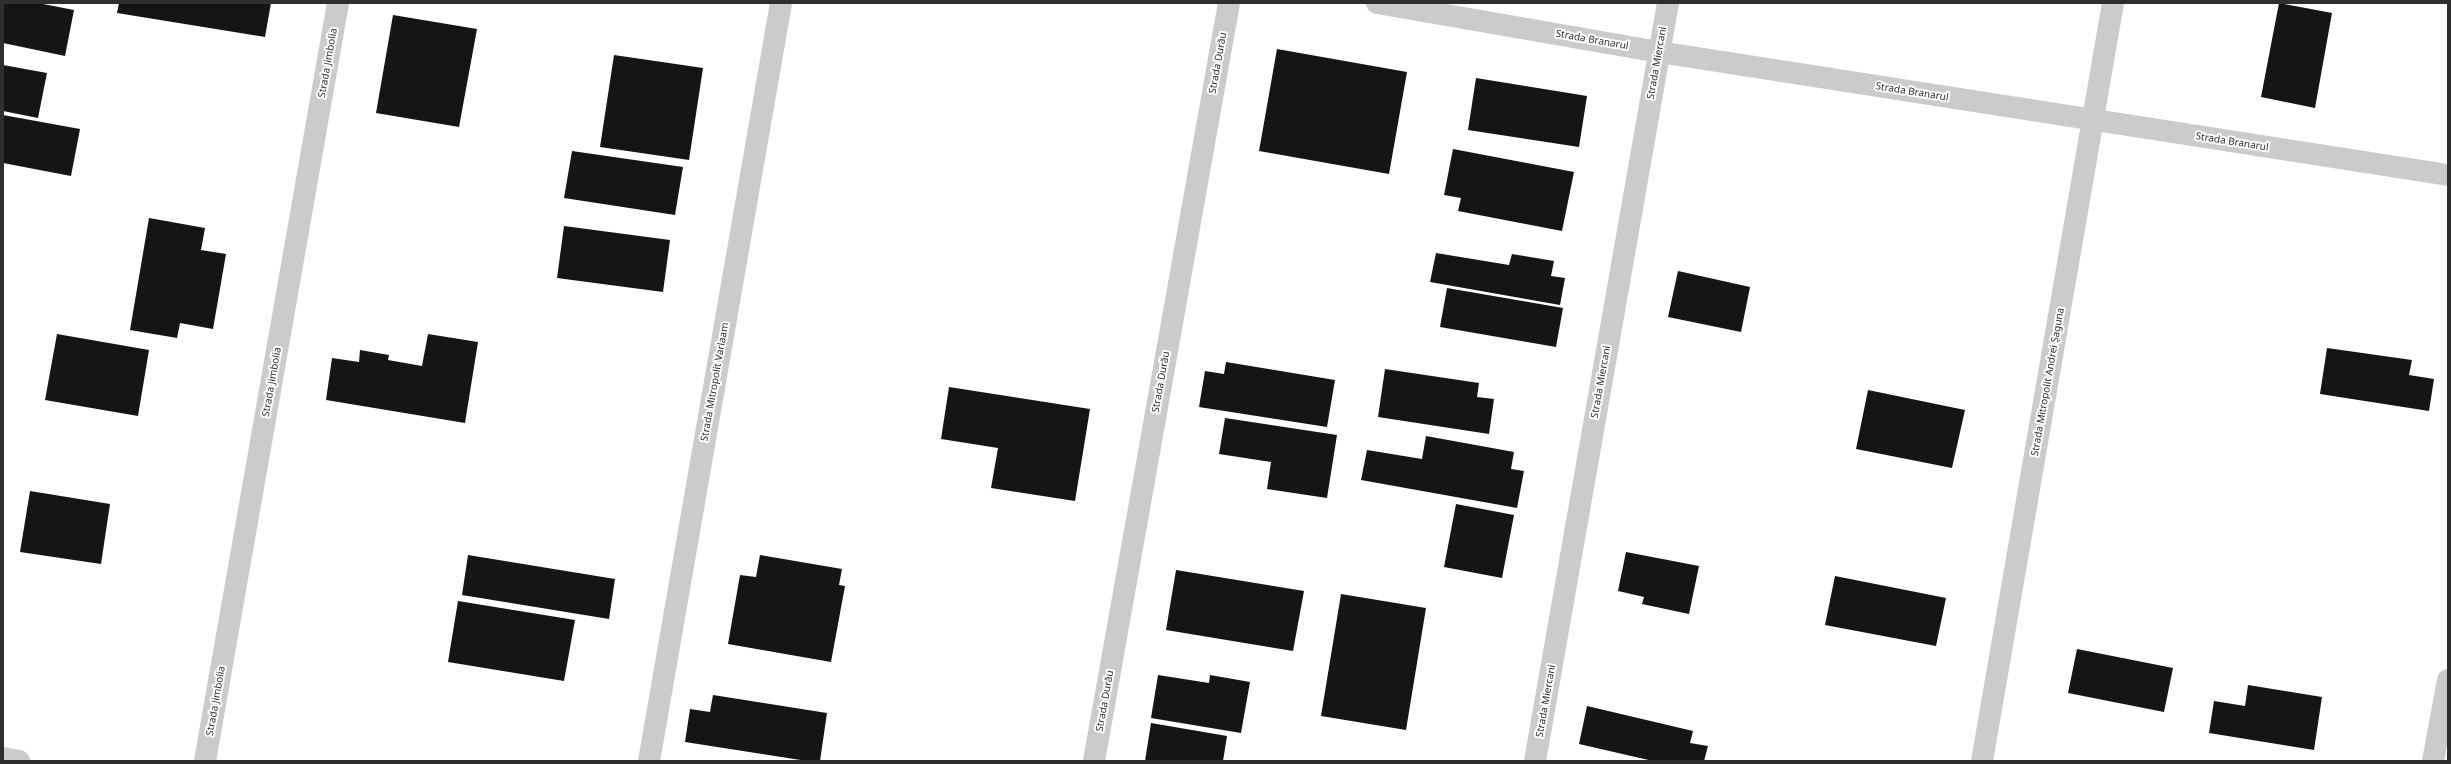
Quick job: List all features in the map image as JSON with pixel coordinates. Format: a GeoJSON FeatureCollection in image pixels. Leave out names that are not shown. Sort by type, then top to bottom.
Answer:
{"type":"FeatureCollection","features":[{"type":"Feature","properties":{"kind":"street","name":"Strada Jimbolia"},"geometry":{"type":"LineString","coordinates":[[205,761],[338,3]]}},
{"type":"Feature","properties":{"kind":"street","name":"Strada Mitropolit Varlaam"},"geometry":{"type":"LineString","coordinates":[[649,761],[781,3]]}},
{"type":"Feature","properties":{"kind":"street","name":"Strada Durău"},"geometry":{"type":"LineString","coordinates":[[1094,761],[1229,3]]}},
{"type":"Feature","properties":{"kind":"street","name":"Strada Branarul"},"geometry":{"type":"LineString","coordinates":[[1377,3],[1659,52],[2092,121],[2448,175]]}},
{"type":"Feature","properties":{"kind":"street","name":"Strada Miercani"},"geometry":{"type":"LineString","coordinates":[[1535,761],[1668,3]]}},
{"type":"Feature","properties":{"kind":"street","name":"Strada Mitropolit Andrei Șaguna"},"geometry":{"type":"LineString","coordinates":[[1982,761],[2113,3]]}},
{"type":"Feature","properties":{"kind":"street"},"geometry":{"type":"LineString","coordinates":[[2433,761],[2448,680]]}},
{"type":"Feature","properties":{"kind":"street"},"geometry":{"type":"LineString","coordinates":[[3,758],[19,761]]}},
{"type":"Feature","properties":{"kind":"building"},"geometry":{"type":"Polygon","coordinates":[[[3,3],[38,3],[74,10],[65,56],[3,43],[3,3]]]}},
{"type":"Feature","properties":{"kind":"building"},"geometry":{"type":"Polygon","coordinates":[[[119,3],[271,3],[265,37],[117,13],[119,3]]]}},
{"type":"Feature","properties":{"kind":"building"},"geometry":{"type":"Polygon","coordinates":[[[2279,3],[2332,13],[2315,108],[2261,97],[2279,3]]]}},
{"type":"Feature","properties":{"kind":"building"},"geometry":{"type":"Polygon","coordinates":[[[393,15],[477,29],[459,127],[376,113],[393,15]]]}},
{"type":"Feature","properties":{"kind":"building"},"geometry":{"type":"Polygon","coordinates":[[[1277,49],[1407,72],[1389,174],[1259,151],[1277,49]]]}},
{"type":"Feature","properties":{"kind":"building"},"geometry":{"type":"Polygon","coordinates":[[[614,55],[703,68],[689,160],[600,147],[614,55]]]}},
{"type":"Feature","properties":{"kind":"building"},"geometry":{"type":"Polygon","coordinates":[[[3,65],[47,73],[38,118],[3,111],[3,65]]]}},
{"type":"Feature","properties":{"kind":"building"},"geometry":{"type":"Polygon","coordinates":[[[1476,78],[1587,96],[1579,147],[1468,130],[1476,78]]]}},
{"type":"Feature","properties":{"kind":"building"},"geometry":{"type":"Polygon","coordinates":[[[3,115],[80,129],[71,176],[3,163],[3,115]]]}},
{"type":"Feature","properties":{"kind":"building"},"geometry":{"type":"Polygon","coordinates":[[[1453,149],[1574,172],[1562,231],[1458,211],[1461,198],[1444,195],[1453,149]]]}},
{"type":"Feature","properties":{"kind":"building"},"geometry":{"type":"Polygon","coordinates":[[[572,151],[683,167],[675,215],[564,198],[572,151]]]}},
{"type":"Feature","properties":{"kind":"building"},"geometry":{"type":"Polygon","coordinates":[[[149,218],[205,228],[201,250],[226,254],[213,329],[180,323],[177,338],[130,330],[149,218]]]}},
{"type":"Feature","properties":{"kind":"building"},"geometry":{"type":"Polygon","coordinates":[[[564,226],[670,240],[663,292],[557,278],[564,226]]]}},
{"type":"Feature","properties":{"kind":"building"},"geometry":{"type":"Polygon","coordinates":[[[1436,253],[1509,265],[1512,254],[1554,261],[1551,276],[1565,278],[1560,305],[1430,282],[1436,253]]]}},
{"type":"Feature","properties":{"kind":"building"},"geometry":{"type":"Polygon","coordinates":[[[1678,271],[1750,287],[1741,332],[1668,317],[1678,271]]]}},
{"type":"Feature","properties":{"kind":"building"},"geometry":{"type":"Polygon","coordinates":[[[1447,288],[1563,308],[1556,347],[1440,327],[1447,288]]]}},
{"type":"Feature","properties":{"kind":"building"},"geometry":{"type":"Polygon","coordinates":[[[57,334],[149,350],[138,416],[45,400],[57,334]]]}},
{"type":"Feature","properties":{"kind":"building"},"geometry":{"type":"Polygon","coordinates":[[[428,334],[478,342],[465,423],[326,400],[332,358],[359,362],[360,350],[389,355],[388,360],[422,366],[428,334]]]}},
{"type":"Feature","properties":{"kind":"building"},"geometry":{"type":"Polygon","coordinates":[[[2327,348],[2412,360],[2409,375],[2434,379],[2429,411],[2320,394],[2327,348]]]}},
{"type":"Feature","properties":{"kind":"building"},"geometry":{"type":"Polygon","coordinates":[[[1226,362],[1335,380],[1327,427],[1199,407],[1205,371],[1224,374],[1226,362]]]}},
{"type":"Feature","properties":{"kind":"building"},"geometry":{"type":"Polygon","coordinates":[[[1385,369],[1479,383],[1477,397],[1494,399],[1489,434],[1378,417],[1385,369]]]}},
{"type":"Feature","properties":{"kind":"building"},"geometry":{"type":"Polygon","coordinates":[[[949,387],[1090,409],[1075,501],[991,488],[998,448],[941,439],[949,387]]]}},
{"type":"Feature","properties":{"kind":"building"},"geometry":{"type":"Polygon","coordinates":[[[1868,390],[1965,410],[1952,468],[1856,449],[1868,390]]]}},
{"type":"Feature","properties":{"kind":"building"},"geometry":{"type":"Polygon","coordinates":[[[1225,418],[1337,435],[1327,498],[1267,489],[1271,462],[1219,454],[1225,418]]]}},
{"type":"Feature","properties":{"kind":"building"},"geometry":{"type":"Polygon","coordinates":[[[1426,436],[1514,452],[1511,469],[1524,471],[1517,508],[1361,480],[1367,450],[1422,459],[1426,436]]]}},
{"type":"Feature","properties":{"kind":"building"},"geometry":{"type":"Polygon","coordinates":[[[30,491],[110,504],[101,564],[20,552],[30,491]]]}},
{"type":"Feature","properties":{"kind":"building"},"geometry":{"type":"Polygon","coordinates":[[[1456,504],[1514,515],[1502,578],[1444,567],[1456,504]]]}},
{"type":"Feature","properties":{"kind":"building"},"geometry":{"type":"Polygon","coordinates":[[[1626,552],[1699,566],[1689,614],[1642,604],[1644,597],[1618,591],[1626,552]]]}},
{"type":"Feature","properties":{"kind":"building"},"geometry":{"type":"Polygon","coordinates":[[[468,555],[615,579],[609,619],[462,595],[468,555]]]}},
{"type":"Feature","properties":{"kind":"building"},"geometry":{"type":"Polygon","coordinates":[[[760,555],[842,569],[839,585],[845,586],[831,662],[728,644],[740,575],[756,577],[760,555]]]}},
{"type":"Feature","properties":{"kind":"building"},"geometry":{"type":"Polygon","coordinates":[[[1176,570],[1304,591],[1293,651],[1166,630],[1176,570]]]}},
{"type":"Feature","properties":{"kind":"building"},"geometry":{"type":"Polygon","coordinates":[[[1835,576],[1946,598],[1936,646],[1825,625],[1835,576]]]}},
{"type":"Feature","properties":{"kind":"building"},"geometry":{"type":"Polygon","coordinates":[[[1341,594],[1426,608],[1406,730],[1321,716],[1341,594]]]}},
{"type":"Feature","properties":{"kind":"building"},"geometry":{"type":"Polygon","coordinates":[[[458,601],[575,620],[564,681],[448,662],[458,601]]]}},
{"type":"Feature","properties":{"kind":"building"},"geometry":{"type":"Polygon","coordinates":[[[2077,649],[2173,668],[2164,712],[2068,693],[2077,649]]]}},
{"type":"Feature","properties":{"kind":"building"},"geometry":{"type":"Polygon","coordinates":[[[1158,675],[1209,683],[1210,675],[1250,682],[1241,733],[1151,718],[1158,675]]]}},
{"type":"Feature","properties":{"kind":"building"},"geometry":{"type":"Polygon","coordinates":[[[2248,685],[2322,697],[2314,750],[2209,733],[2214,701],[2245,706],[2248,685]]]}},
{"type":"Feature","properties":{"kind":"building"},"geometry":{"type":"Polygon","coordinates":[[[713,695],[827,713],[820,761],[807,761],[685,742],[690,709],[710,712],[713,695]]]}},
{"type":"Feature","properties":{"kind":"building"},"geometry":{"type":"Polygon","coordinates":[[[1587,706],[1693,731],[1690,743],[1708,746],[1704,761],[1653,761],[1579,744],[1587,706]]]}},
{"type":"Feature","properties":{"kind":"building"},"geometry":{"type":"Polygon","coordinates":[[[1151,723],[1227,736],[1223,761],[1145,761],[1151,723]]]}}]}
